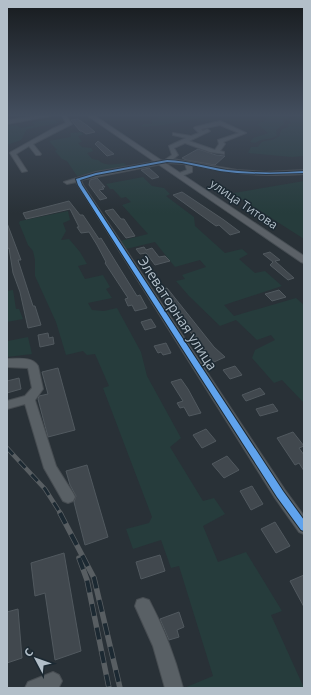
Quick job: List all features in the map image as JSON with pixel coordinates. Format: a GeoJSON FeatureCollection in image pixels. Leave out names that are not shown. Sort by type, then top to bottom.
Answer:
{"type":"FeatureCollection","features":[{"type":"Feature","properties":{"kind":"main road","name":"улица Титова"},"geometry":{"type":"LineString","coordinates":[[143,148],[163,161],[179,175],[304,260]]}},
{"type":"Feature","properties":{"kind":"street"},"geometry":{"type":"LineString","coordinates":[[22,148],[13,153],[24,171]]}},
{"type":"Feature","properties":{"kind":"street"},"geometry":{"type":"LineString","coordinates":[[34,148],[38,154]]}},
{"type":"Feature","properties":{"kind":"street"},"geometry":{"type":"LineString","coordinates":[[163,161],[175,155],[172,148]]}},
{"type":"Feature","properties":{"kind":"street"},"geometry":{"type":"LineString","coordinates":[[205,148],[220,152],[221,148]]}},
{"type":"Feature","properties":{"kind":"street"},"geometry":{"type":"LineString","coordinates":[[204,166],[210,160]]}},
{"type":"Feature","properties":{"kind":"street"},"geometry":{"type":"LineString","coordinates":[[67,182],[96,174],[163,161],[188,163],[242,172],[282,174],[304,172]]}},
{"type":"Feature","properties":{"kind":"street"},"geometry":{"type":"LineString","coordinates":[[179,175],[186,174],[190,171],[188,163]]}},
{"type":"Feature","properties":{"kind":"street","name":"Элеваторная улица"},"geometry":{"type":"LineString","coordinates":[[78,179],[80,185],[280,494],[304,528]]}},
{"type":"Feature","properties":{"kind":"street"},"geometry":{"type":"LineString","coordinates":[[7,363],[28,363],[33,366],[38,389],[29,399],[7,405]]}},
{"type":"Feature","properties":{"kind":"street"},"geometry":{"type":"LineString","coordinates":[[29,399],[50,468],[68,497]]}},
{"type":"Feature","properties":{"kind":"street"},"geometry":{"type":"LineString","coordinates":[[143,606],[155,625],[174,688]]}},
{"type":"Feature","properties":{"kind":"street"},"geometry":{"type":"LineString","coordinates":[[34,688],[53,681]]}},
{"type":"Feature","properties":{"kind":"green space"},"geometry":{"type":"Polygon","coordinates":[[[56,148],[91,148],[93,151],[87,153],[92,159],[98,160],[104,164],[124,163],[127,166],[77,176],[67,161],[62,159],[55,151],[57,150],[56,148]]]}},
{"type":"Feature","properties":{"kind":"green space"},"geometry":{"type":"Polygon","coordinates":[[[250,148],[304,148],[304,156],[292,157],[248,153],[250,148]]]}},
{"type":"Feature","properties":{"kind":"green space"},"geometry":{"type":"Polygon","coordinates":[[[143,177],[152,186],[164,188],[170,194],[166,196],[194,217],[195,226],[225,253],[242,249],[248,254],[239,259],[255,273],[265,271],[282,286],[224,305],[234,316],[296,298],[304,305],[304,403],[282,380],[274,383],[252,358],[255,350],[275,340],[271,335],[257,340],[236,320],[220,326],[176,281],[185,279],[182,275],[206,267],[200,260],[175,267],[155,242],[126,249],[120,241],[148,234],[122,205],[131,202],[126,197],[121,198],[106,184],[143,177]]]}},
{"type":"Feature","properties":{"kind":"green space"},"geometry":{"type":"Polygon","coordinates":[[[304,181],[304,239],[232,193],[234,193],[304,181]]]}},
{"type":"Feature","properties":{"kind":"green space"},"geometry":{"type":"Polygon","coordinates":[[[68,211],[70,220],[63,223],[66,231],[61,240],[69,239],[80,252],[87,264],[78,266],[85,279],[103,275],[110,287],[106,289],[112,298],[88,303],[92,310],[104,311],[117,308],[141,352],[147,376],[181,438],[170,447],[203,501],[214,498],[225,514],[203,526],[218,562],[246,552],[282,611],[271,615],[304,688],[184,688],[213,676],[179,566],[171,568],[161,540],[133,549],[126,529],[149,523],[152,517],[103,388],[109,386],[95,354],[87,355],[83,351],[66,355],[56,322],[35,276],[35,260],[33,251],[28,245],[19,223],[20,221],[68,211]]]}},
{"type":"Feature","properties":{"kind":"green space"},"geometry":{"type":"Polygon","coordinates":[[[13,290],[16,309],[19,309],[23,319],[7,322],[7,291],[13,290]]]}},
{"type":"Feature","properties":{"kind":"green space"},"geometry":{"type":"Polygon","coordinates":[[[7,335],[8,341],[28,337],[32,354],[7,357],[7,335]]]}},
{"type":"Feature","properties":{"kind":"building"},"geometry":{"type":"Polygon","coordinates":[[[99,148],[107,148],[114,154],[107,156],[99,148]]]}},
{"type":"Feature","properties":{"kind":"building"},"geometry":{"type":"Polygon","coordinates":[[[198,149],[216,155],[225,156],[215,165],[182,158],[198,149]]]}},
{"type":"Feature","properties":{"kind":"building"},"geometry":{"type":"Polygon","coordinates":[[[149,168],[159,177],[152,179],[141,170],[149,168]]]}},
{"type":"Feature","properties":{"kind":"building"},"geometry":{"type":"Polygon","coordinates":[[[97,178],[105,187],[102,187],[104,189],[99,190],[107,198],[100,200],[89,185],[90,180],[97,178]]]}},
{"type":"Feature","properties":{"kind":"building"},"geometry":{"type":"Polygon","coordinates":[[[182,192],[240,232],[230,235],[219,225],[216,226],[173,195],[182,192]]]}},
{"type":"Feature","properties":{"kind":"building"},"geometry":{"type":"Polygon","coordinates":[[[69,201],[80,215],[83,215],[99,239],[101,238],[137,296],[140,295],[147,308],[135,311],[132,305],[128,306],[125,299],[128,298],[105,263],[106,262],[97,245],[89,232],[81,233],[70,209],[26,219],[23,213],[69,201]]]}},
{"type":"Feature","properties":{"kind":"building"},"geometry":{"type":"Polygon","coordinates":[[[113,209],[121,219],[124,219],[135,236],[126,238],[105,211],[113,209]]]}},
{"type":"Feature","properties":{"kind":"building"},"geometry":{"type":"Polygon","coordinates":[[[7,223],[21,260],[18,260],[33,306],[35,306],[41,325],[28,328],[20,292],[13,273],[9,248],[7,249],[7,223]]]}},
{"type":"Feature","properties":{"kind":"building"},"geometry":{"type":"Polygon","coordinates":[[[144,247],[146,250],[152,248],[159,257],[165,256],[170,261],[155,265],[146,253],[140,254],[136,249],[144,247]]]}},
{"type":"Feature","properties":{"kind":"building"},"geometry":{"type":"Polygon","coordinates":[[[270,252],[280,260],[275,261],[294,278],[288,280],[270,265],[273,262],[263,254],[270,252]]]}},
{"type":"Feature","properties":{"kind":"building"},"geometry":{"type":"Polygon","coordinates":[[[167,288],[214,347],[225,357],[214,362],[158,291],[167,288]]]}},
{"type":"Feature","properties":{"kind":"building"},"geometry":{"type":"Polygon","coordinates":[[[279,290],[286,297],[272,301],[265,294],[279,290]]]}},
{"type":"Feature","properties":{"kind":"building"},"geometry":{"type":"Polygon","coordinates":[[[151,319],[156,327],[145,330],[141,322],[151,319]]]}},
{"type":"Feature","properties":{"kind":"building"},"geometry":{"type":"Polygon","coordinates":[[[48,333],[49,338],[53,337],[54,344],[40,347],[38,335],[48,333]]]}},
{"type":"Feature","properties":{"kind":"building"},"geometry":{"type":"Polygon","coordinates":[[[166,343],[171,353],[163,355],[161,352],[158,353],[154,346],[166,343]]]}},
{"type":"Feature","properties":{"kind":"building"},"geometry":{"type":"Polygon","coordinates":[[[235,366],[242,375],[230,379],[223,370],[235,366]]]}},
{"type":"Feature","properties":{"kind":"building"},"geometry":{"type":"Polygon","coordinates":[[[58,368],[75,430],[48,437],[38,399],[39,396],[48,394],[42,372],[58,368]]]}},
{"type":"Feature","properties":{"kind":"building"},"geometry":{"type":"Polygon","coordinates":[[[19,378],[21,389],[7,393],[7,381],[19,378]]]}},
{"type":"Feature","properties":{"kind":"building"},"geometry":{"type":"Polygon","coordinates":[[[181,379],[201,413],[189,416],[184,407],[180,408],[177,403],[183,401],[171,382],[181,379]]]}},
{"type":"Feature","properties":{"kind":"building"},"geometry":{"type":"Polygon","coordinates":[[[260,388],[265,394],[246,401],[242,395],[260,388]]]}},
{"type":"Feature","properties":{"kind":"building"},"geometry":{"type":"Polygon","coordinates":[[[273,404],[278,411],[260,416],[256,409],[273,404]]]}},
{"type":"Feature","properties":{"kind":"building"},"geometry":{"type":"Polygon","coordinates":[[[206,429],[216,441],[202,448],[193,435],[206,429]]]}},
{"type":"Feature","properties":{"kind":"building"},"geometry":{"type":"Polygon","coordinates":[[[293,432],[304,446],[299,448],[304,455],[304,471],[299,463],[295,465],[277,438],[293,432]]]}},
{"type":"Feature","properties":{"kind":"building"},"geometry":{"type":"Polygon","coordinates":[[[227,456],[239,470],[224,478],[212,464],[227,456]]]}},
{"type":"Feature","properties":{"kind":"building"},"geometry":{"type":"Polygon","coordinates":[[[87,465],[108,537],[85,545],[74,502],[76,496],[70,485],[66,471],[87,465]]]}},
{"type":"Feature","properties":{"kind":"building"},"geometry":{"type":"Polygon","coordinates":[[[252,486],[263,504],[251,510],[240,491],[252,486]]]}},
{"type":"Feature","properties":{"kind":"building"},"geometry":{"type":"Polygon","coordinates":[[[275,522],[290,546],[276,553],[261,529],[275,522]]]}},
{"type":"Feature","properties":{"kind":"building"},"geometry":{"type":"Polygon","coordinates":[[[64,553],[81,651],[55,660],[45,593],[35,596],[31,563],[64,553]]]}},
{"type":"Feature","properties":{"kind":"building"},"geometry":{"type":"Polygon","coordinates":[[[160,555],[165,571],[141,579],[136,562],[160,555]]]}},
{"type":"Feature","properties":{"kind":"building"},"geometry":{"type":"Polygon","coordinates":[[[304,575],[304,607],[290,581],[304,575]]]}},
{"type":"Feature","properties":{"kind":"building"},"geometry":{"type":"Polygon","coordinates":[[[18,609],[22,658],[7,663],[7,612],[18,609]]]}},
{"type":"Feature","properties":{"kind":"building"},"geometry":{"type":"Polygon","coordinates":[[[179,612],[184,627],[177,630],[179,637],[169,640],[160,619],[179,612]]]}},
{"type":"Feature","properties":{"kind":"railway"},"geometry":{"type":"LineString","coordinates":[[7,448],[45,489],[61,514]]}},
{"type":"Feature","properties":{"kind":"railway"},"geometry":{"type":"LineString","coordinates":[[60,513],[94,578],[120,688]]}},
{"type":"Feature","properties":{"kind":"railway"},"geometry":{"type":"LineString","coordinates":[[79,558],[87,580],[109,688]]}},
{"type":"Feature","properties":{"kind":"cycle path"},"geometry":{"type":"LineString","coordinates":[[304,172],[237,172],[182,162],[167,161],[96,174],[78,179],[80,185],[280,494],[304,527]]}}]}
